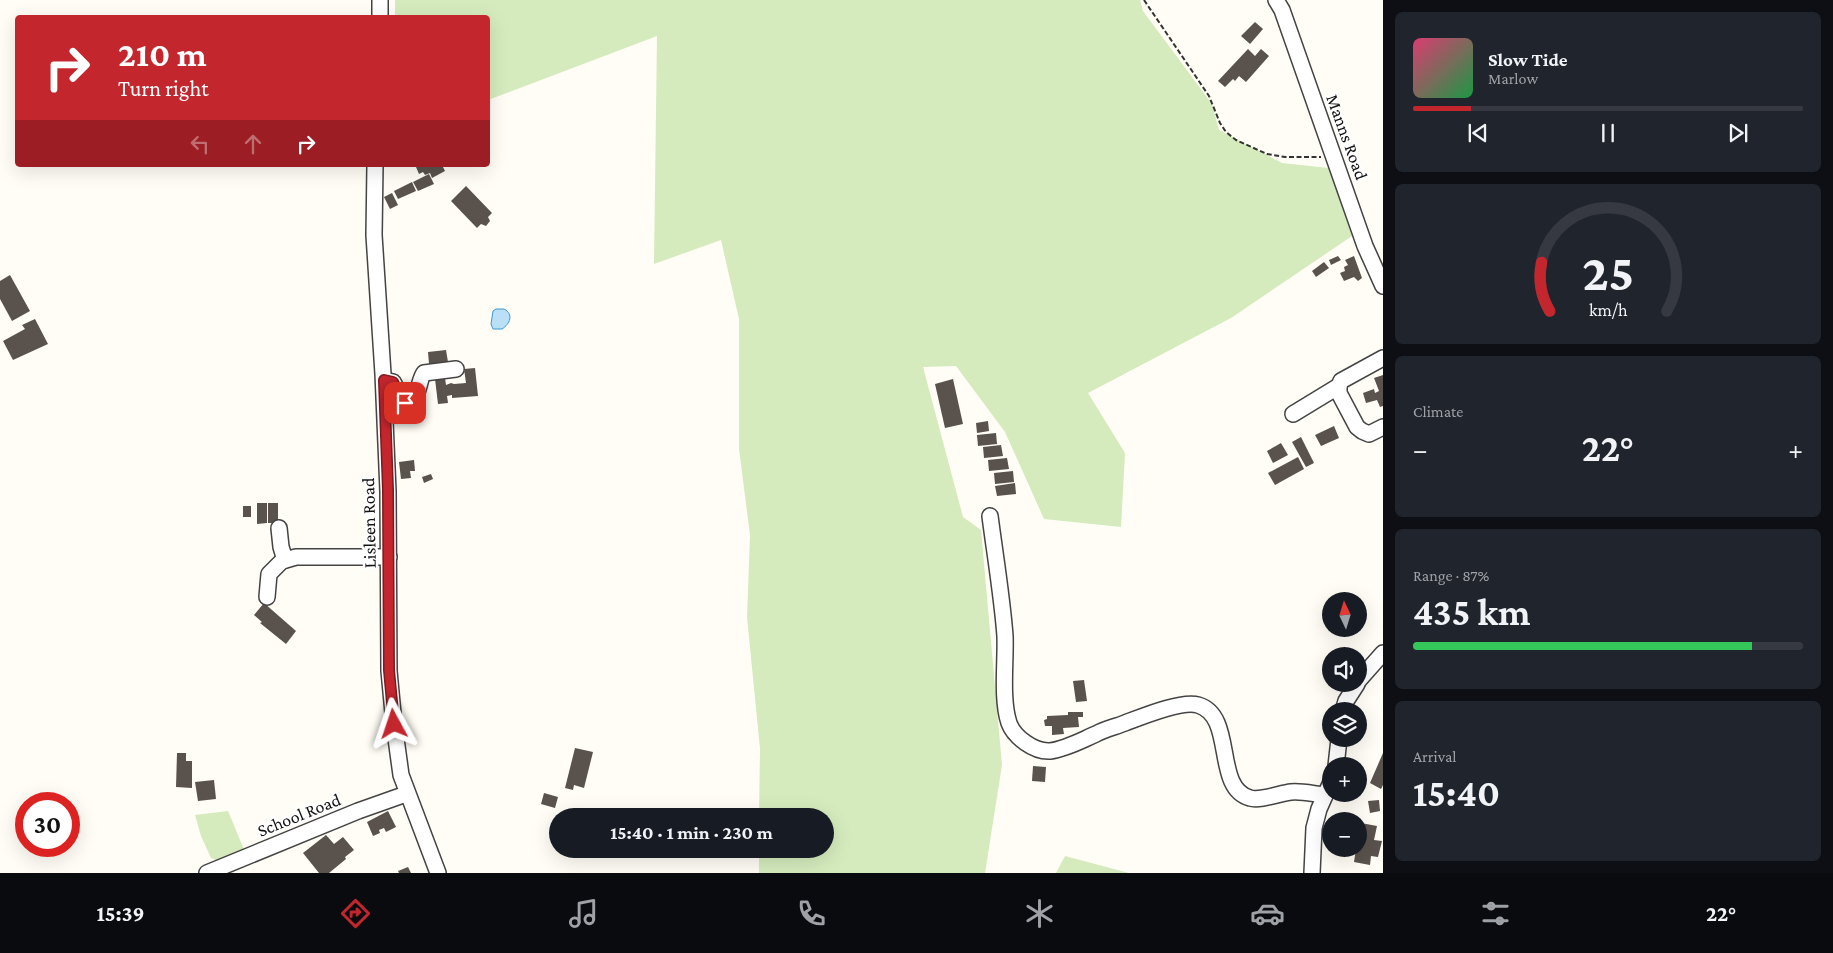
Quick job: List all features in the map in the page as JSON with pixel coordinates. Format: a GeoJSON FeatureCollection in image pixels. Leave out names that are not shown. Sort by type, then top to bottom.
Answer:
{"type":"FeatureCollection","features":[{"type":"Feature","properties":{"kind":"street"},"geometry":{"type":"LineString","coordinates":[[380,0],[380,15]]}},
{"type":"Feature","properties":{"kind":"street","name":"Manns Road"},"geometry":{"type":"LineString","coordinates":[[1276,0],[1282,10],[1365,246],[1383,286]]}},
{"type":"Feature","properties":{"kind":"street","name":"Lisleen Road"},"geometry":{"type":"LineString","coordinates":[[375,167],[374,235],[384,380],[389,557],[389,670],[400,775],[438,873]]}},
{"type":"Feature","properties":{"kind":"street"},"geometry":{"type":"LineString","coordinates":[[1293,414],[1338,386],[1341,381],[1383,358]]}},
{"type":"Feature","properties":{"kind":"street"},"geometry":{"type":"LineString","coordinates":[[384,380],[393,382],[401,399],[405,403],[410,403],[418,395],[419,382],[424,373],[456,369]]}},
{"type":"Feature","properties":{"kind":"street"},"geometry":{"type":"LineString","coordinates":[[1338,386],[1339,393],[1357,426],[1362,431],[1369,434],[1383,427]]}},
{"type":"Feature","properties":{"kind":"street"},"geometry":{"type":"LineString","coordinates":[[990,516],[1005,635],[1006,710],[1009,724],[1017,737],[1026,743],[1050,751],[1076,744],[1098,733],[1148,715],[1182,705],[1198,705],[1211,713],[1217,723],[1230,776],[1238,792],[1252,799],[1322,789]]}},
{"type":"Feature","properties":{"kind":"street"},"geometry":{"type":"LineString","coordinates":[[279,528],[281,547],[285,560]]}},
{"type":"Feature","properties":{"kind":"street"},"geometry":{"type":"LineString","coordinates":[[267,597],[269,574],[285,560],[296,557],[389,557]]}},
{"type":"Feature","properties":{"kind":"street"},"geometry":{"type":"LineString","coordinates":[[1367,671],[1383,653]]}},
{"type":"Feature","properties":{"kind":"street","name":"School Road"},"geometry":{"type":"LineString","coordinates":[[206,873],[358,811],[406,794]]}},
{"type":"Feature","properties":{"kind":"street"},"geometry":{"type":"LineString","coordinates":[[1312,873],[1314,828],[1322,801]]}},
{"type":"Feature","properties":{"kind":"path"},"geometry":{"type":"LineString","coordinates":[[1144,0],[1209,96],[1220,123],[1226,132],[1236,140],[1268,154],[1285,157],[1334,157]]}},
{"type":"Feature","properties":{"kind":"green space"},"geometry":{"type":"Polygon","coordinates":[[[395,0],[1140,0],[1143,11],[1212,104],[1219,130],[1282,163],[1329,168],[1352,236],[1231,318],[1088,393],[1125,453],[1121,527],[1044,519],[1005,432],[956,366],[923,367],[963,517],[981,530],[1002,765],[985,873],[759,873],[759,858],[834,858],[834,808],[759,808],[760,749],[747,617],[750,535],[739,449],[739,319],[721,240],[654,264],[657,36],[490,99],[490,15],[395,15],[395,0]]]}},
{"type":"Feature","properties":{"kind":"green space"},"geometry":{"type":"Polygon","coordinates":[[[228,811],[245,852],[219,861],[211,858],[201,836],[195,815],[228,811]]]}},
{"type":"Feature","properties":{"kind":"green space"},"geometry":{"type":"Polygon","coordinates":[[[1065,856],[1129,873],[1056,873],[1065,856]]]}},
{"type":"Feature","properties":{"kind":"water"},"geometry":{"type":"Polygon","coordinates":[[[504,309],[510,316],[509,322],[502,329],[493,329],[491,324],[493,311],[504,309]]]}},
{"type":"Feature","properties":{"kind":"building"},"geometry":{"type":"Polygon","coordinates":[[[1255,22],[1263,29],[1250,44],[1241,36],[1255,22]]]}},
{"type":"Feature","properties":{"kind":"building"},"geometry":{"type":"Polygon","coordinates":[[[1248,49],[1255,56],[1261,49],[1269,56],[1246,82],[1239,76],[1225,87],[1218,81],[1248,49]]]}},
{"type":"Feature","properties":{"kind":"building"},"geometry":{"type":"Polygon","coordinates":[[[416,167],[443,167],[445,171],[432,178],[430,173],[425,175],[423,172],[419,174],[416,167]]]}},
{"type":"Feature","properties":{"kind":"building"},"geometry":{"type":"Polygon","coordinates":[[[429,174],[434,184],[418,191],[413,182],[429,174]]]}},
{"type":"Feature","properties":{"kind":"building"},"geometry":{"type":"Polygon","coordinates":[[[412,182],[416,191],[398,199],[394,191],[412,182]]]}},
{"type":"Feature","properties":{"kind":"building"},"geometry":{"type":"Polygon","coordinates":[[[466,186],[492,213],[488,217],[490,221],[486,226],[481,224],[477,228],[451,201],[466,186]]]}},
{"type":"Feature","properties":{"kind":"building"},"geometry":{"type":"Polygon","coordinates":[[[392,193],[398,205],[390,209],[384,197],[392,193]]]}},
{"type":"Feature","properties":{"kind":"building"},"geometry":{"type":"Polygon","coordinates":[[[1338,256],[1341,260],[1331,265],[1329,260],[1338,256]]]}},
{"type":"Feature","properties":{"kind":"building"},"geometry":{"type":"Polygon","coordinates":[[[1354,256],[1362,278],[1358,281],[1354,277],[1344,281],[1340,273],[1345,271],[1344,267],[1348,265],[1345,260],[1354,256]]]}},
{"type":"Feature","properties":{"kind":"building"},"geometry":{"type":"Polygon","coordinates":[[[1324,262],[1329,268],[1316,277],[1312,271],[1324,262]]]}},
{"type":"Feature","properties":{"kind":"building"},"geometry":{"type":"Polygon","coordinates":[[[10,275],[30,311],[12,321],[0,299],[0,281],[10,275]]]}},
{"type":"Feature","properties":{"kind":"building"},"geometry":{"type":"Polygon","coordinates":[[[35,319],[48,344],[13,360],[3,341],[25,329],[22,325],[35,319]]]}},
{"type":"Feature","properties":{"kind":"building"},"geometry":{"type":"Polygon","coordinates":[[[446,350],[448,362],[429,364],[428,352],[446,350]]]}},
{"type":"Feature","properties":{"kind":"building"},"geometry":{"type":"Polygon","coordinates":[[[475,368],[478,396],[452,398],[452,395],[447,396],[448,403],[438,404],[435,379],[445,378],[446,385],[466,383],[464,369],[475,368]]]}},
{"type":"Feature","properties":{"kind":"building"},"geometry":{"type":"Polygon","coordinates":[[[1383,375],[1383,406],[1380,407],[1377,400],[1366,403],[1363,393],[1374,389],[1375,393],[1379,391],[1374,378],[1383,375]]]}},
{"type":"Feature","properties":{"kind":"building"},"geometry":{"type":"Polygon","coordinates":[[[953,379],[963,424],[945,428],[935,384],[953,379]]]}},
{"type":"Feature","properties":{"kind":"building"},"geometry":{"type":"Polygon","coordinates":[[[988,421],[989,431],[977,433],[976,423],[988,421]]]}},
{"type":"Feature","properties":{"kind":"building"},"geometry":{"type":"Polygon","coordinates":[[[1334,426],[1339,438],[1321,446],[1315,435],[1334,426]]]}},
{"type":"Feature","properties":{"kind":"building"},"geometry":{"type":"Polygon","coordinates":[[[996,433],[997,444],[978,446],[977,435],[996,433]]]}},
{"type":"Feature","properties":{"kind":"building"},"geometry":{"type":"Polygon","coordinates":[[[1301,437],[1314,463],[1306,467],[1292,442],[1301,437]]]}},
{"type":"Feature","properties":{"kind":"building"},"geometry":{"type":"Polygon","coordinates":[[[1281,443],[1288,455],[1273,463],[1267,451],[1281,443]]]}},
{"type":"Feature","properties":{"kind":"building"},"geometry":{"type":"Polygon","coordinates":[[[1001,445],[1003,456],[984,458],[983,447],[1001,445]]]}},
{"type":"Feature","properties":{"kind":"building"},"geometry":{"type":"Polygon","coordinates":[[[1298,457],[1304,469],[1275,485],[1268,473],[1298,457]]]}},
{"type":"Feature","properties":{"kind":"building"},"geometry":{"type":"Polygon","coordinates":[[[1007,458],[1009,469],[989,471],[988,460],[1007,458]]]}},
{"type":"Feature","properties":{"kind":"building"},"geometry":{"type":"Polygon","coordinates":[[[414,460],[415,471],[410,471],[411,478],[401,479],[399,462],[414,460]]]}},
{"type":"Feature","properties":{"kind":"building"},"geometry":{"type":"Polygon","coordinates":[[[1013,471],[1014,482],[995,484],[994,473],[1013,471]]]}},
{"type":"Feature","properties":{"kind":"building"},"geometry":{"type":"Polygon","coordinates":[[[431,474],[433,479],[424,483],[422,477],[431,474]]]}},
{"type":"Feature","properties":{"kind":"building"},"geometry":{"type":"Polygon","coordinates":[[[1015,483],[1016,494],[997,496],[995,486],[1015,483]]]}},
{"type":"Feature","properties":{"kind":"building"},"geometry":{"type":"Polygon","coordinates":[[[257,503],[267,503],[267,523],[257,524],[257,503]]]}},
{"type":"Feature","properties":{"kind":"building"},"geometry":{"type":"Polygon","coordinates":[[[268,503],[278,503],[278,523],[268,523],[268,503]]]}},
{"type":"Feature","properties":{"kind":"building"},"geometry":{"type":"Polygon","coordinates":[[[243,506],[251,506],[251,517],[243,517],[243,506]]]}},
{"type":"Feature","properties":{"kind":"building"},"geometry":{"type":"Polygon","coordinates":[[[264,603],[296,631],[286,644],[260,623],[262,622],[254,615],[264,603]]]}},
{"type":"Feature","properties":{"kind":"building"},"geometry":{"type":"Polygon","coordinates":[[[1084,680],[1087,701],[1076,702],[1073,681],[1084,680]]]}},
{"type":"Feature","properties":{"kind":"building"},"geometry":{"type":"Polygon","coordinates":[[[1068,712],[1083,712],[1083,717],[1078,717],[1079,727],[1063,728],[1064,734],[1052,735],[1052,726],[1045,726],[1044,720],[1047,719],[1047,716],[1068,715],[1068,712]]]}},
{"type":"Feature","properties":{"kind":"building"},"geometry":{"type":"Polygon","coordinates":[[[575,748],[593,752],[584,788],[574,785],[573,790],[565,788],[575,748]]]}},
{"type":"Feature","properties":{"kind":"building"},"geometry":{"type":"Polygon","coordinates":[[[177,753],[186,753],[186,761],[192,761],[192,788],[176,787],[177,753]]]}},
{"type":"Feature","properties":{"kind":"building"},"geometry":{"type":"Polygon","coordinates":[[[1383,753],[1383,785],[1381,789],[1370,783],[1383,753]]]}},
{"type":"Feature","properties":{"kind":"building"},"geometry":{"type":"Polygon","coordinates":[[[1033,766],[1046,767],[1045,782],[1032,781],[1033,766]]]}},
{"type":"Feature","properties":{"kind":"building"},"geometry":{"type":"Polygon","coordinates":[[[214,780],[216,799],[198,801],[195,782],[214,780]]]}},
{"type":"Feature","properties":{"kind":"building"},"geometry":{"type":"Polygon","coordinates":[[[544,793],[558,797],[555,808],[541,804],[544,793]]]}},
{"type":"Feature","properties":{"kind":"building"},"geometry":{"type":"Polygon","coordinates":[[[1379,800],[1380,811],[1370,813],[1368,801],[1379,800]]]}},
{"type":"Feature","properties":{"kind":"building"},"geometry":{"type":"Polygon","coordinates":[[[388,811],[396,827],[386,832],[384,828],[379,830],[380,833],[373,836],[367,822],[388,811]]]}},
{"type":"Feature","properties":{"kind":"building"},"geometry":{"type":"Polygon","coordinates":[[[1367,824],[1377,826],[1374,840],[1382,841],[1378,857],[1371,856],[1370,865],[1354,862],[1355,857],[1367,857],[1367,824]]]}},
{"type":"Feature","properties":{"kind":"building"},"geometry":{"type":"Polygon","coordinates":[[[326,835],[334,844],[343,837],[354,850],[329,873],[319,873],[303,853],[326,835]]]}},
{"type":"Feature","properties":{"kind":"building"},"geometry":{"type":"Polygon","coordinates":[[[408,867],[411,873],[399,873],[398,871],[408,867]]]}},
{"type":"Feature","properties":{"kind":"route"},"geometry":{"type":"LineString","coordinates":[[394,724],[389,670],[388,490],[384,380],[393,382],[405,403]]}}]}
